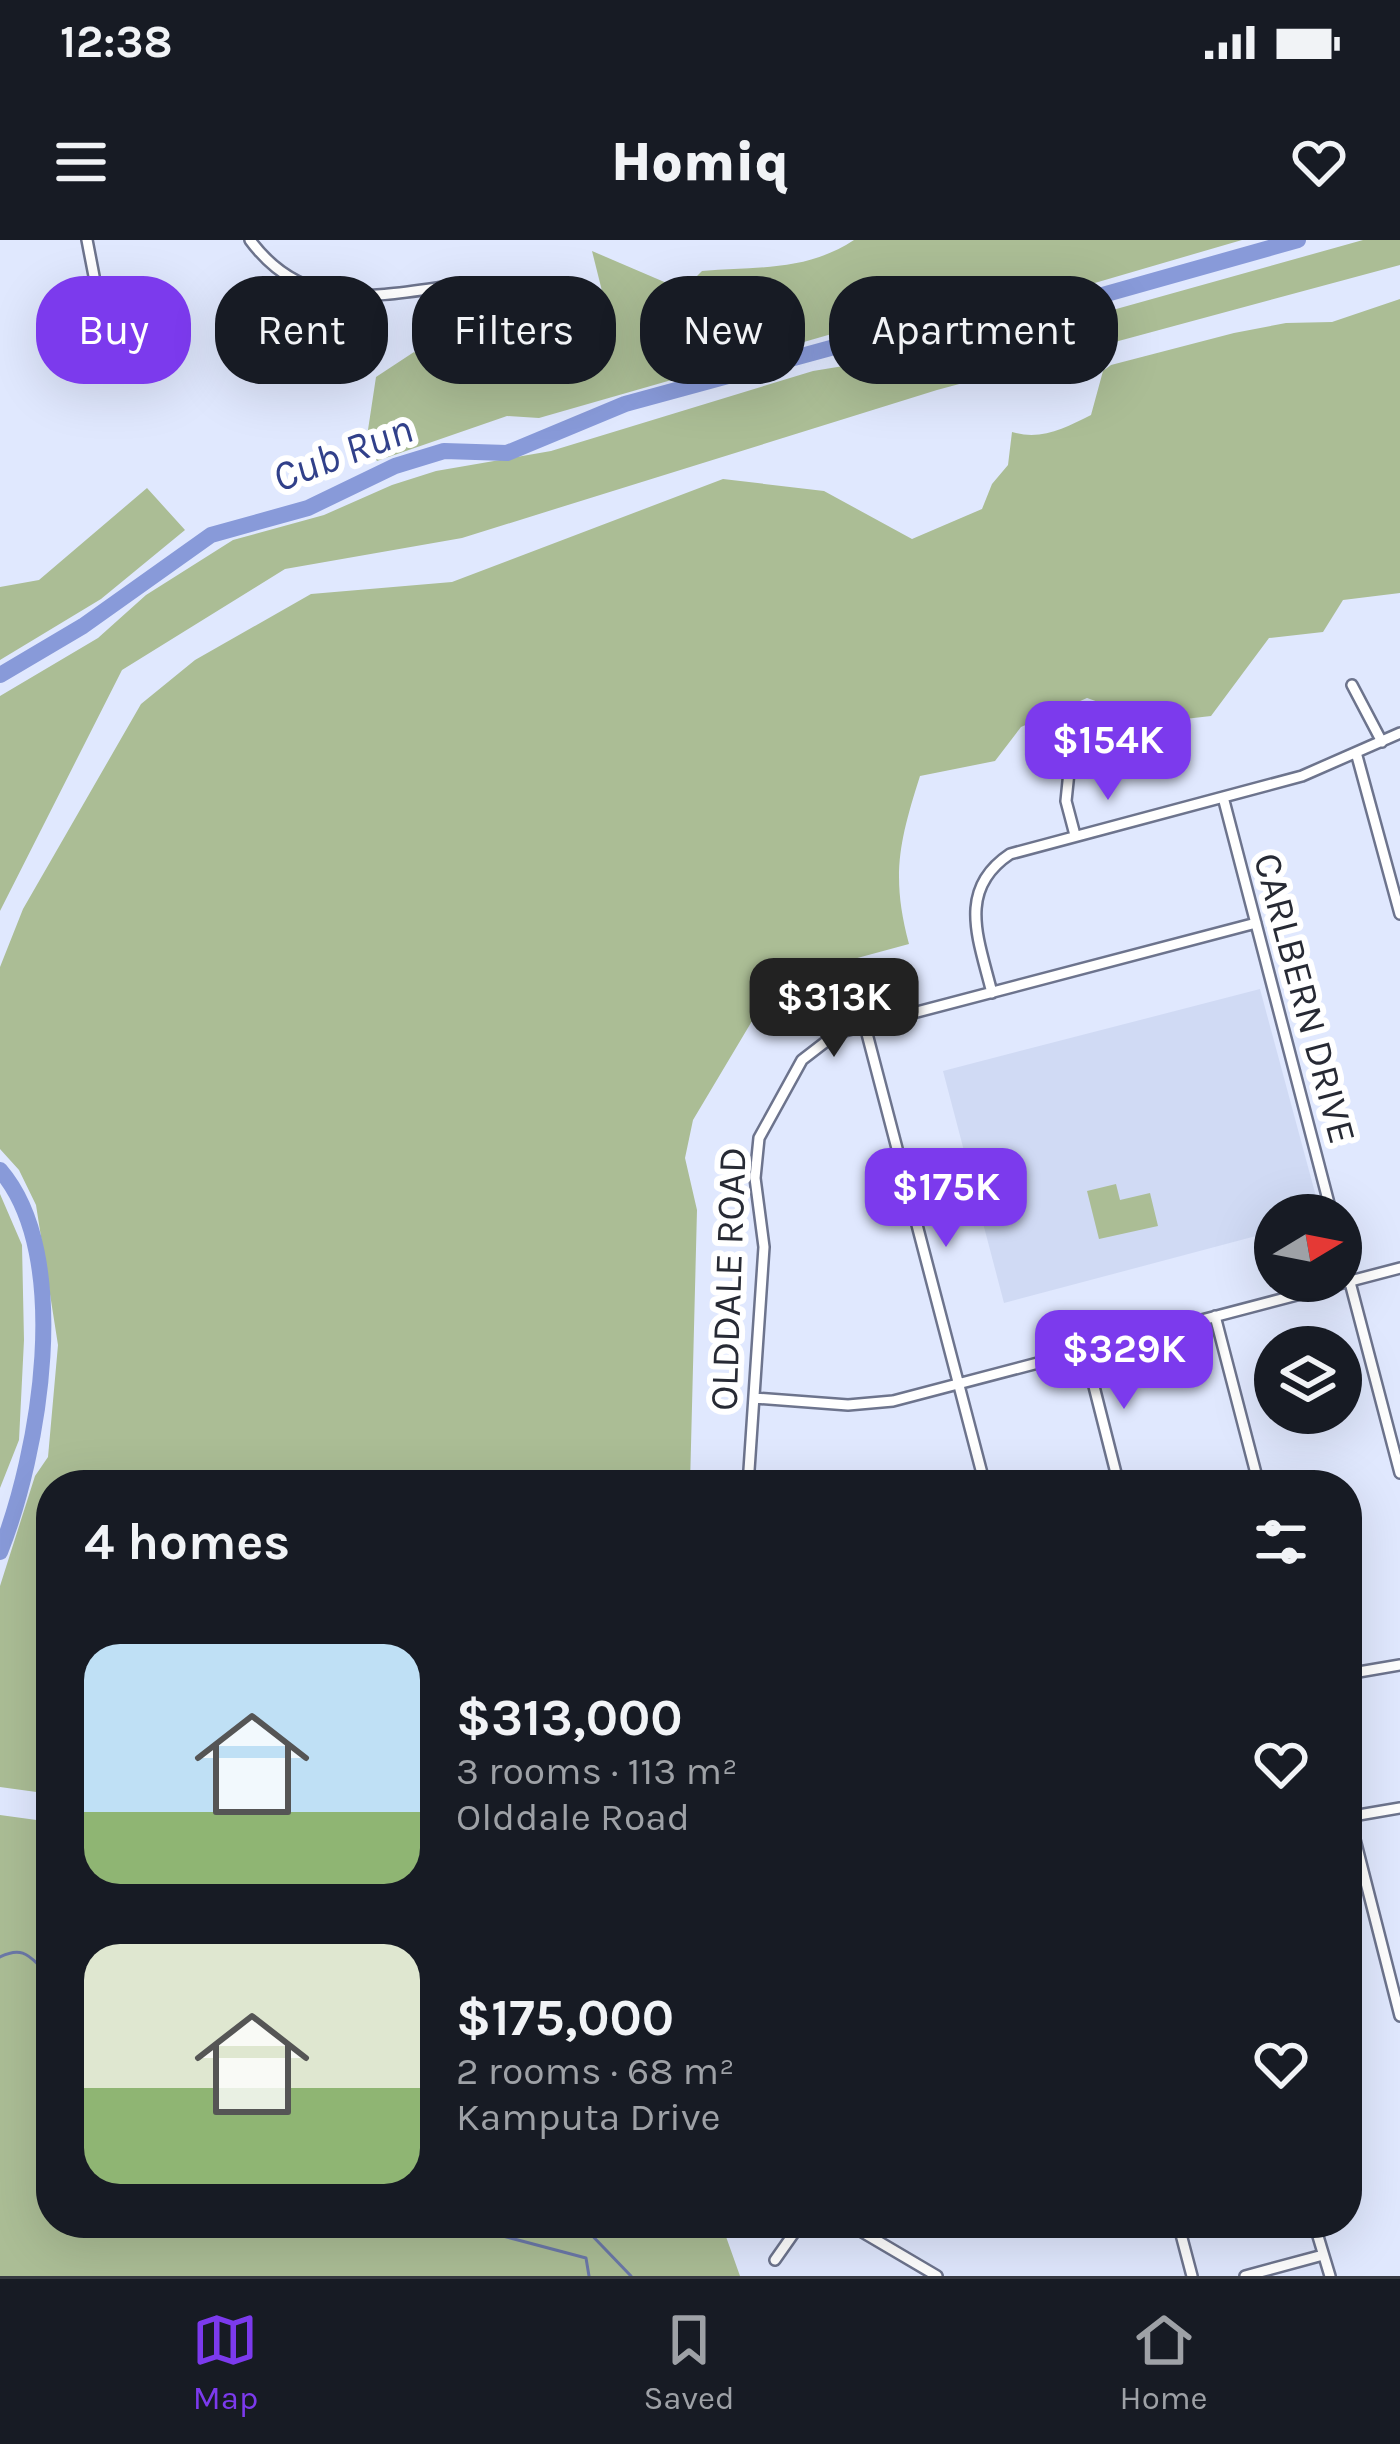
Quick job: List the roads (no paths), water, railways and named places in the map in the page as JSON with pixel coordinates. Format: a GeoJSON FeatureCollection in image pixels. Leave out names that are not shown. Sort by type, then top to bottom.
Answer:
{"type":"FeatureCollection","features":[{"type":"Feature","properties":{"kind":"street"},"geometry":{"type":"LineString","coordinates":[[87,240],[94,276]]}},
{"type":"Feature","properties":{"kind":"street"},"geometry":{"type":"LineString","coordinates":[[250,240],[291,280],[334,297],[412,290]]}},
{"type":"Feature","properties":{"kind":"street"},"geometry":{"type":"LineString","coordinates":[[1352,685],[1382,742]]}},
{"type":"Feature","properties":{"kind":"street"},"geometry":{"type":"LineString","coordinates":[[992,993],[973,918],[980,884],[1010,854],[1357,755],[1400,733]]}},
{"type":"Feature","properties":{"kind":"street"},"geometry":{"type":"LineString","coordinates":[[1357,755],[1400,914]]}},
{"type":"Feature","properties":{"kind":"street"},"geometry":{"type":"LineString","coordinates":[[1070,772],[1066,801],[1075,835]]}},
{"type":"Feature","properties":{"kind":"street","name":"CARLBERN DRIVE"},"geometry":{"type":"LineString","coordinates":[[1222,796],[1327,1194]]}},
{"type":"Feature","properties":{"kind":"street"},"geometry":{"type":"LineString","coordinates":[[1386,860],[1400,856]]}},
{"type":"Feature","properties":{"kind":"street","name":"OLDDALE ROAD"},"geometry":{"type":"LineString","coordinates":[[749,1470],[764,1247],[754,1178],[759,1138],[808,1052],[830,1036],[1256,923]]}},
{"type":"Feature","properties":{"kind":"street"},"geometry":{"type":"LineString","coordinates":[[865,1026],[981,1470]]}},
{"type":"Feature","properties":{"kind":"street"},"geometry":{"type":"LineString","coordinates":[[1362,1278],[1400,1268]]}},
{"type":"Feature","properties":{"kind":"street"},"geometry":{"type":"LineString","coordinates":[[754,1398],[867,1405],[1269,1302]]}},
{"type":"Feature","properties":{"kind":"street"},"geometry":{"type":"LineString","coordinates":[[1355,1302],[1400,1473]]}},
{"type":"Feature","properties":{"kind":"street"},"geometry":{"type":"LineString","coordinates":[[1215,1316],[1255,1470]]}},
{"type":"Feature","properties":{"kind":"street"},"geometry":{"type":"LineString","coordinates":[[1085,1351],[1115,1470]]}},
{"type":"Feature","properties":{"kind":"street"},"geometry":{"type":"LineString","coordinates":[[1362,1671],[1400,1665]]}},
{"type":"Feature","properties":{"kind":"street"},"geometry":{"type":"LineString","coordinates":[[1362,1815],[1400,1808]]}},
{"type":"Feature","properties":{"kind":"street"},"geometry":{"type":"LineString","coordinates":[[1362,1871],[1400,2016]]}},
{"type":"Feature","properties":{"kind":"street"},"geometry":{"type":"LineString","coordinates":[[776,2260],[791,2238]]}},
{"type":"Feature","properties":{"kind":"street"},"geometry":{"type":"LineString","coordinates":[[873,2238],[938,2276]]}},
{"type":"Feature","properties":{"kind":"street"},"geometry":{"type":"LineString","coordinates":[[1182,2238],[1192,2276]]}},
{"type":"Feature","properties":{"kind":"street"},"geometry":{"type":"LineString","coordinates":[[1318,2238],[1330,2276]]}},
{"type":"Feature","properties":{"kind":"street"},"geometry":{"type":"LineString","coordinates":[[1245,2276],[1323,2255]]}},
{"type":"Feature","properties":{"kind":"waterway","name":"Cub Run"},"geometry":{"type":"LineString","coordinates":[[0,675],[83,626],[211,535],[308,508],[395,466],[444,451],[507,453],[625,404],[860,340],[971,332],[1298,240]]}},
{"type":"Feature","properties":{"kind":"waterway","name":"Cub Run"},"geometry":{"type":"LineString","coordinates":[[0,1170],[23,1207],[37,1252],[43,1303],[37,1411],[0,1552]]}},
{"type":"Feature","properties":{"kind":"waterway"},"geometry":{"type":"LineString","coordinates":[[0,1957],[17,1952],[36,1962]]}},
{"type":"Feature","properties":{"kind":"waterway"},"geometry":{"type":"LineString","coordinates":[[511,2238],[586,2258],[589,2276]]}},
{"type":"Feature","properties":{"kind":"waterway"},"geometry":{"type":"LineString","coordinates":[[594,2238],[631,2276]]}}]}
